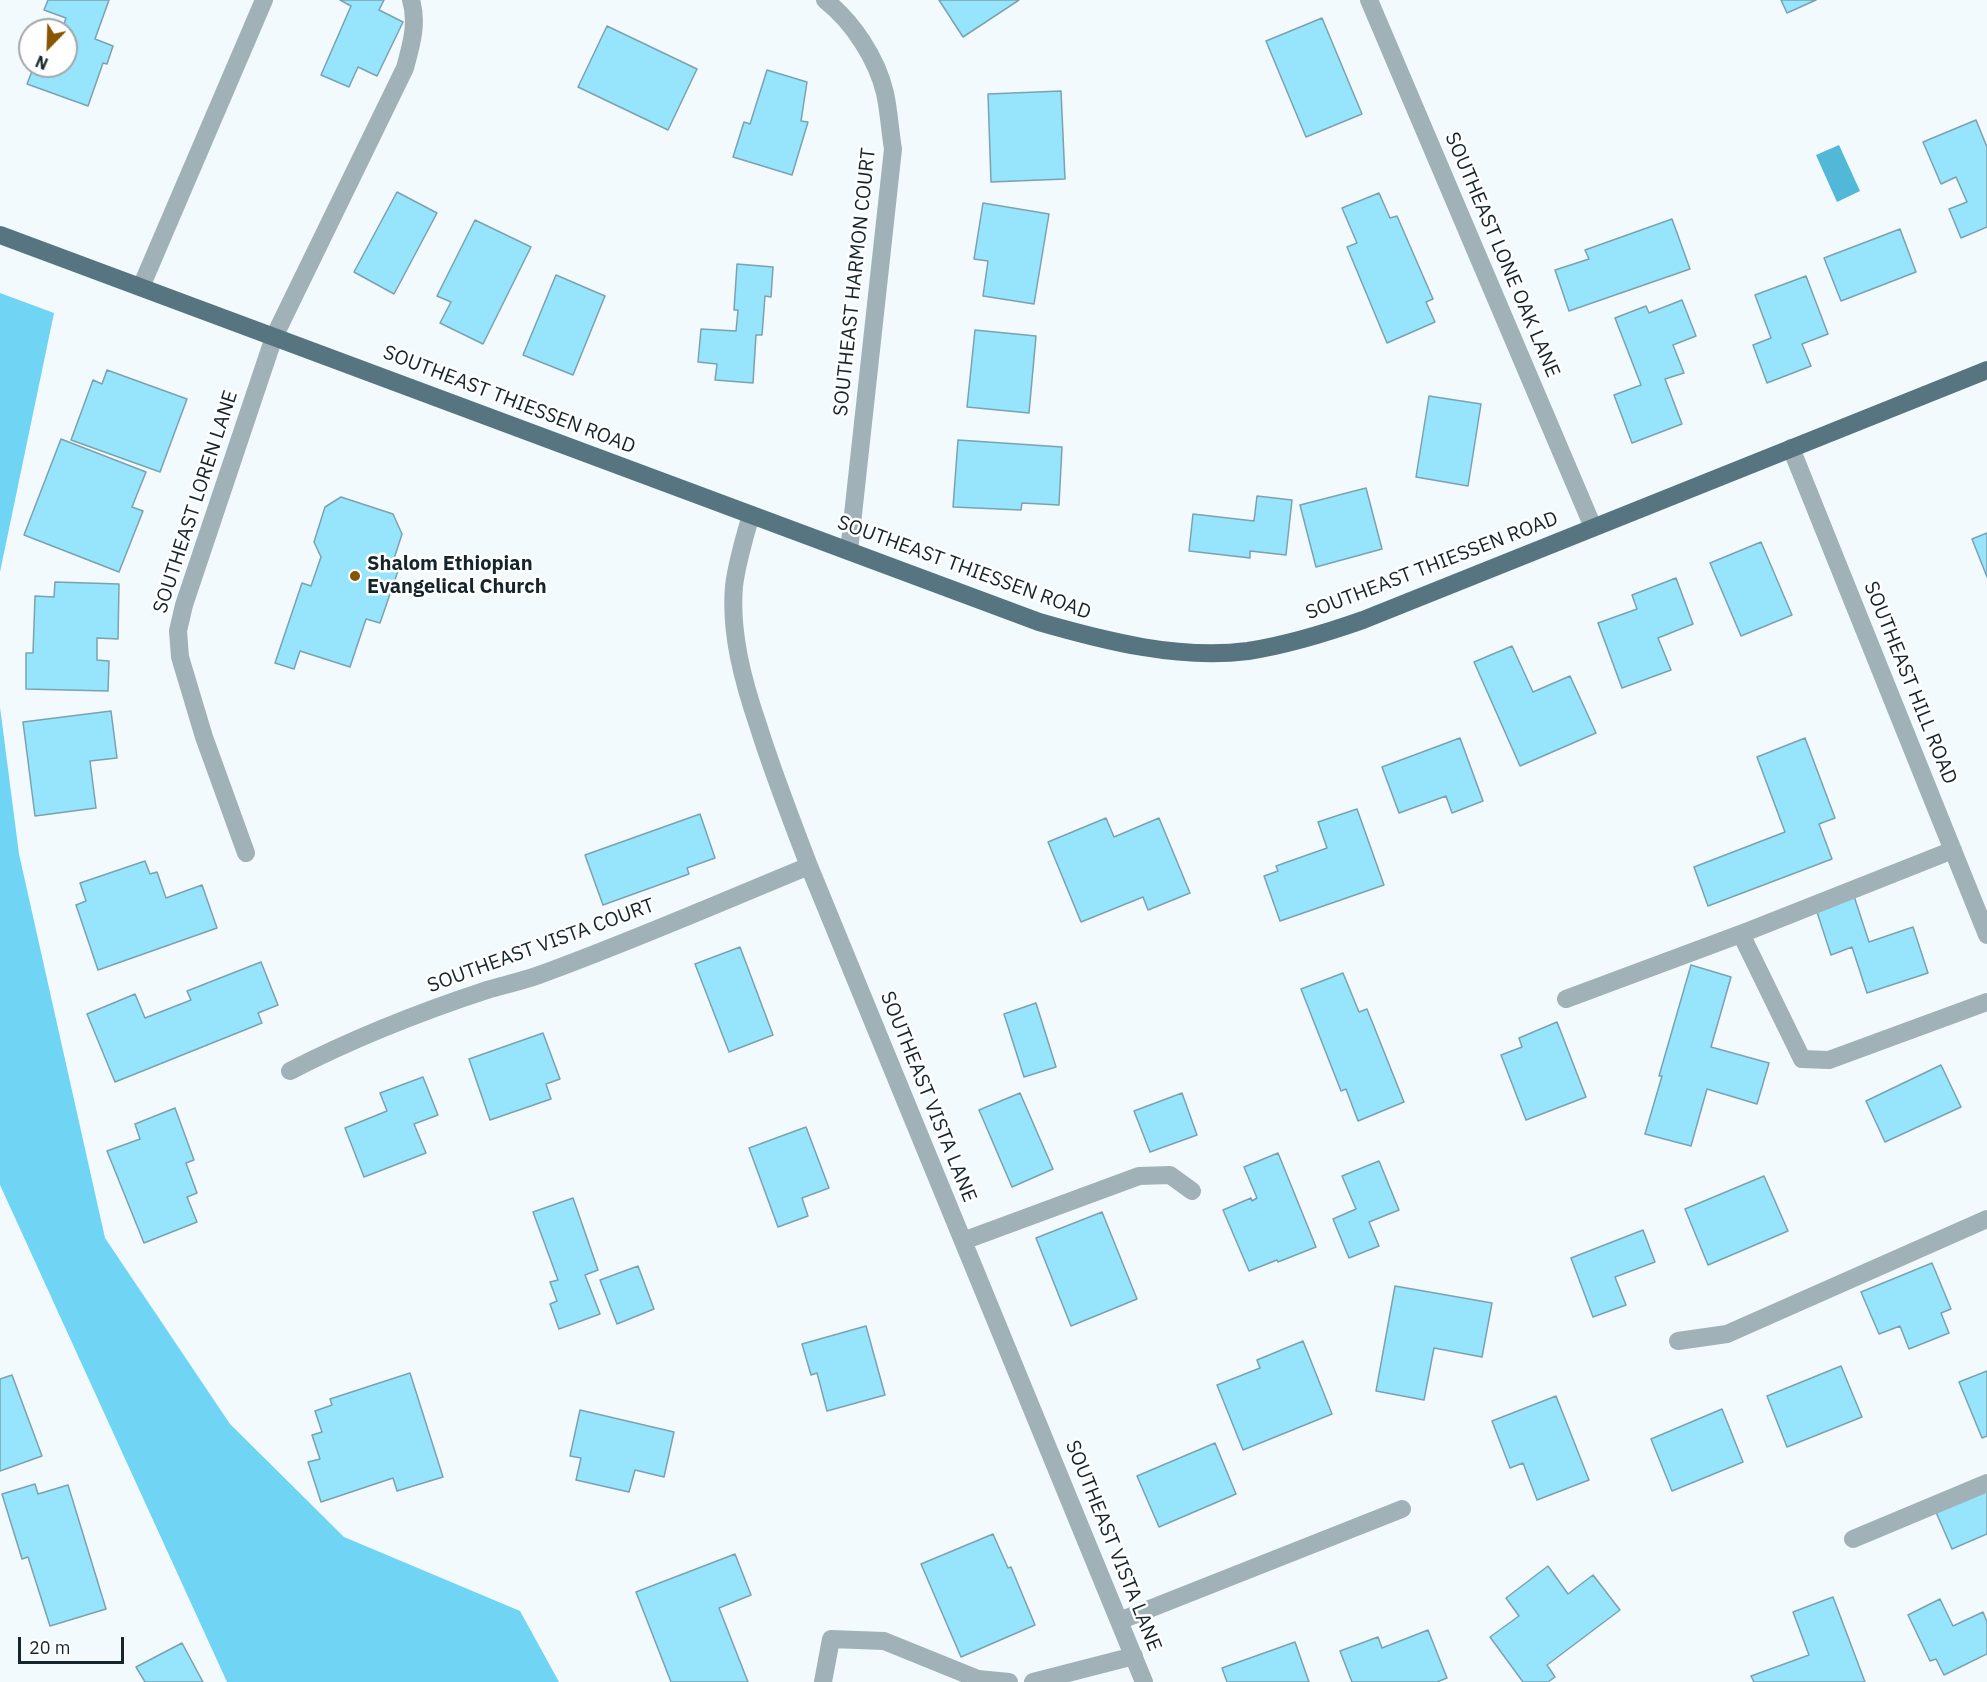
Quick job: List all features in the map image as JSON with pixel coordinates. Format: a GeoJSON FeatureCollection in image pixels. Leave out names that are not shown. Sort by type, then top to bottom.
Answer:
{"type":"FeatureCollection","features":[{"type":"Feature","properties":{"kind":"main road","name":"SOUTHEAST THIESSEN ROAD"},"geometry":{"type":"LineString","coordinates":[[0,235],[1039,622],[1129,646],[1172,651],[1247,651],[1312,637],[1363,620],[1987,370]]}},
{"type":"Feature","properties":{"kind":"street"},"geometry":{"type":"LineString","coordinates":[[141,287],[264,0]]}},
{"type":"Feature","properties":{"kind":"street","name":"SOUTHEAST LOREN LANE"},"geometry":{"type":"LineString","coordinates":[[246,853],[204,737],[180,657],[178,631],[183,605],[274,337],[405,68],[413,40],[411,0]]}},
{"type":"Feature","properties":{"kind":"street","name":"SOUTHEAST HARMON COURT"},"geometry":{"type":"LineString","coordinates":[[825,0],[854,30],[872,60],[885,92],[893,149],[849,551]]}},
{"type":"Feature","properties":{"kind":"street","name":"SOUTHEAST LONE OAK LANE"},"geometry":{"type":"LineString","coordinates":[[1369,0],[1593,528]]}},
{"type":"Feature","properties":{"kind":"street","name":"SOUTHEAST HILL ROAD"},"geometry":{"type":"LineString","coordinates":[[1791,448],[1987,935]]}},
{"type":"Feature","properties":{"kind":"street","name":"SOUTHEAST VISTA LANE"},"geometry":{"type":"LineString","coordinates":[[751,515],[739,558],[734,588],[734,615],[738,653],[746,690],[768,757],[809,867],[1144,1682]]}},
{"type":"Feature","properties":{"kind":"street"},"geometry":{"type":"LineString","coordinates":[[1566,999],[1741,934],[1953,850]]}},
{"type":"Feature","properties":{"kind":"street","name":"SOUTHEAST VISTA COURT"},"geometry":{"type":"LineString","coordinates":[[290,1071],[328,1052],[423,1013],[595,954],[809,867]]}},
{"type":"Feature","properties":{"kind":"street"},"geometry":{"type":"LineString","coordinates":[[1741,934],[1802,1059],[1829,1060],[1987,1002]]}},
{"type":"Feature","properties":{"kind":"street"},"geometry":{"type":"LineString","coordinates":[[963,1241],[1139,1176],[1170,1175],[1192,1191]]}},
{"type":"Feature","properties":{"kind":"street"},"geometry":{"type":"LineString","coordinates":[[1678,1341],[1727,1334],[1987,1219]]}},
{"type":"Feature","properties":{"kind":"street"},"geometry":{"type":"LineString","coordinates":[[1853,1539],[1987,1483]]}},
{"type":"Feature","properties":{"kind":"street"},"geometry":{"type":"LineString","coordinates":[[1119,1621],[1402,1509]]}},
{"type":"Feature","properties":{"kind":"street"},"geometry":{"type":"LineString","coordinates":[[823,1682],[831,1639],[884,1641],[978,1679],[1009,1682]]}},
{"type":"Feature","properties":{"kind":"street"},"geometry":{"type":"LineString","coordinates":[[1033,1682],[1134,1656]]}},
{"type":"Feature","properties":{"kind":"shaded area"},"geometry":{"type":"Polygon","coordinates":[[[1839,145],[1860,191],[1837,202],[1816,155],[1839,145]]]}},
{"type":"Feature","properties":{"kind":"shaded area"},"geometry":{"type":"Polygon","coordinates":[[[0,293],[54,313],[0,572],[0,293]]]}},
{"type":"Feature","properties":{"kind":"shaded area"},"geometry":{"type":"Polygon","coordinates":[[[0,707],[19,854],[105,1238],[230,1424],[344,1537],[520,1611],[559,1682],[227,1682],[0,1185],[0,707]]]}},
{"type":"Feature","properties":{"kind":"building"},"geometry":{"type":"Polygon","coordinates":[[[48,0],[109,0],[95,39],[113,46],[107,64],[103,63],[88,106],[27,84],[29,78],[78,78],[78,18],[66,18],[44,10],[48,0]]]}},
{"type":"Feature","properties":{"kind":"building"},"geometry":{"type":"Polygon","coordinates":[[[340,0],[384,0],[379,10],[403,22],[377,76],[358,67],[349,87],[321,75],[351,6],[340,0]]]}},
{"type":"Feature","properties":{"kind":"building"},"geometry":{"type":"Polygon","coordinates":[[[939,0],[1019,0],[963,37],[939,0]]]}},
{"type":"Feature","properties":{"kind":"building"},"geometry":{"type":"Polygon","coordinates":[[[1781,0],[1816,0],[1787,13],[1781,0]]]}},
{"type":"Feature","properties":{"kind":"building"},"geometry":{"type":"Polygon","coordinates":[[[1322,18],[1362,114],[1306,137],[1266,41],[1322,18]]]}},
{"type":"Feature","properties":{"kind":"building"},"geometry":{"type":"Polygon","coordinates":[[[607,26],[697,69],[668,130],[578,87],[607,26]]]}},
{"type":"Feature","properties":{"kind":"building"},"geometry":{"type":"Polygon","coordinates":[[[767,70],[807,82],[801,121],[808,122],[792,175],[733,157],[744,122],[750,124],[767,70]]]}},
{"type":"Feature","properties":{"kind":"building"},"geometry":{"type":"Polygon","coordinates":[[[1061,91],[1065,179],[991,182],[988,94],[1061,91]]]}},
{"type":"Feature","properties":{"kind":"building"},"geometry":{"type":"Polygon","coordinates":[[[1976,120],[1987,147],[1987,227],[1961,238],[1949,209],[1967,202],[1956,177],[1941,184],[1923,142],[1976,120]]]}},
{"type":"Feature","properties":{"kind":"building"},"geometry":{"type":"Polygon","coordinates":[[[397,192],[437,213],[394,294],[354,272],[397,192]]]}},
{"type":"Feature","properties":{"kind":"building"},"geometry":{"type":"Polygon","coordinates":[[[1379,193],[1390,218],[1397,216],[1433,299],[1426,302],[1435,322],[1387,343],[1347,247],[1357,243],[1342,208],[1379,193]]]}},
{"type":"Feature","properties":{"kind":"building"},"geometry":{"type":"Polygon","coordinates":[[[983,203],[1049,214],[1034,304],[983,296],[988,261],[974,259],[983,203]]]}},
{"type":"Feature","properties":{"kind":"building"},"geometry":{"type":"Polygon","coordinates":[[[1672,219],[1690,269],[1569,311],[1555,270],[1589,259],[1585,250],[1672,219]]]}},
{"type":"Feature","properties":{"kind":"building"},"geometry":{"type":"Polygon","coordinates":[[[475,220],[531,247],[483,344],[440,323],[451,302],[437,296],[475,220]]]}},
{"type":"Feature","properties":{"kind":"building"},"geometry":{"type":"Polygon","coordinates":[[[1900,229],[1916,272],[1841,301],[1824,258],[1900,229]]]}},
{"type":"Feature","properties":{"kind":"building"},"geometry":{"type":"Polygon","coordinates":[[[737,264],[773,267],[771,297],[765,296],[762,335],[756,335],[753,383],[715,380],[717,364],[698,362],[701,329],[736,331],[738,310],[734,310],[737,264]]]}},
{"type":"Feature","properties":{"kind":"building"},"geometry":{"type":"Polygon","coordinates":[[[556,275],[605,296],[573,375],[523,355],[556,275]]]}},
{"type":"Feature","properties":{"kind":"building"},"geometry":{"type":"Polygon","coordinates":[[[1806,276],[1828,334],[1802,344],[1811,366],[1767,383],[1753,345],[1771,338],[1755,295],[1806,276]]]}},
{"type":"Feature","properties":{"kind":"building"},"geometry":{"type":"Polygon","coordinates":[[[1682,300],[1696,336],[1673,345],[1684,373],[1665,379],[1682,424],[1632,443],[1614,395],[1641,385],[1615,318],[1646,306],[1649,313],[1682,300]]]}},
{"type":"Feature","properties":{"kind":"building"},"geometry":{"type":"Polygon","coordinates":[[[975,330],[1036,336],[1029,413],[967,407],[975,330]]]}},
{"type":"Feature","properties":{"kind":"building"},"geometry":{"type":"Polygon","coordinates":[[[107,370],[187,399],[160,472],[71,440],[93,380],[102,384],[107,370]]]}},
{"type":"Feature","properties":{"kind":"building"},"geometry":{"type":"Polygon","coordinates":[[[1429,396],[1481,404],[1468,486],[1416,477],[1429,396]]]}},
{"type":"Feature","properties":{"kind":"building"},"geometry":{"type":"Polygon","coordinates":[[[61,439],[146,472],[132,507],[143,511],[119,572],[24,535],[61,439]]]}},
{"type":"Feature","properties":{"kind":"building"},"geometry":{"type":"Polygon","coordinates":[[[958,440],[1062,447],[1059,505],[1022,503],[1021,510],[953,507],[958,440]]]}},
{"type":"Feature","properties":{"kind":"building"},"geometry":{"type":"Polygon","coordinates":[[[1366,488],[1382,549],[1316,567],[1300,505],[1366,488]]]}},
{"type":"Feature","properties":{"kind":"building"},"geometry":{"type":"Polygon","coordinates":[[[1257,496],[1292,500],[1286,555],[1250,551],[1250,558],[1189,551],[1193,514],[1254,521],[1257,496]]]}},
{"type":"Feature","properties":{"kind":"building","name":"Shalom Ethiopian Evangelical Church"},"geometry":{"type":"Polygon","coordinates":[[[341,497],[393,514],[402,534],[392,565],[399,568],[380,623],[366,619],[350,667],[300,651],[294,669],[275,663],[302,583],[311,586],[321,557],[314,542],[325,507],[341,497]]]}},
{"type":"Feature","properties":{"kind":"building"},"geometry":{"type":"Polygon","coordinates":[[[1987,533],[1987,577],[1972,539],[1987,533]]]}},
{"type":"Feature","properties":{"kind":"building"},"geometry":{"type":"Polygon","coordinates":[[[1761,542],[1792,615],[1741,636],[1710,563],[1761,542]]]}},
{"type":"Feature","properties":{"kind":"building"},"geometry":{"type":"Polygon","coordinates":[[[1676,578],[1693,624],[1658,638],[1671,670],[1622,688],[1598,623],[1637,609],[1632,595],[1676,578]]]}},
{"type":"Feature","properties":{"kind":"building"},"geometry":{"type":"Polygon","coordinates":[[[55,582],[119,584],[118,639],[97,638],[97,660],[109,661],[108,691],[26,689],[26,653],[33,653],[35,596],[54,597],[55,582]]]}},
{"type":"Feature","properties":{"kind":"building"},"geometry":{"type":"Polygon","coordinates":[[[1512,646],[1533,692],[1570,676],[1596,733],[1520,766],[1474,662],[1512,646]]]}},
{"type":"Feature","properties":{"kind":"building"},"geometry":{"type":"Polygon","coordinates":[[[111,711],[117,758],[90,761],[96,808],[35,816],[23,722],[111,711]]]}},
{"type":"Feature","properties":{"kind":"building"},"geometry":{"type":"Polygon","coordinates":[[[1460,738],[1483,801],[1452,813],[1446,796],[1399,813],[1382,767],[1460,738]]]}},
{"type":"Feature","properties":{"kind":"building"},"geometry":{"type":"Polygon","coordinates":[[[1805,738],[1835,818],[1819,824],[1832,859],[1708,906],[1694,867],[1785,832],[1757,757],[1805,738]]]}},
{"type":"Feature","properties":{"kind":"building"},"geometry":{"type":"Polygon","coordinates":[[[1357,809],[1384,885],[1280,921],[1264,876],[1278,871],[1276,866],[1327,848],[1318,822],[1357,809]]]}},
{"type":"Feature","properties":{"kind":"building"},"geometry":{"type":"Polygon","coordinates":[[[700,814],[715,858],[687,868],[689,874],[603,905],[585,855],[700,814]]]}},
{"type":"Feature","properties":{"kind":"building"},"geometry":{"type":"Polygon","coordinates":[[[1106,818],[1114,837],[1159,818],[1190,893],[1148,910],[1143,897],[1081,922],[1048,842],[1106,818]]]}},
{"type":"Feature","properties":{"kind":"building"},"geometry":{"type":"Polygon","coordinates":[[[145,861],[150,874],[157,872],[166,898],[202,885],[217,928],[98,970],[76,905],[86,901],[80,883],[145,861]]]}},
{"type":"Feature","properties":{"kind":"building"},"geometry":{"type":"Polygon","coordinates":[[[1854,896],[1869,942],[1913,927],[1928,973],[1867,993],[1852,947],[1831,955],[1816,909],[1854,896]]]}},
{"type":"Feature","properties":{"kind":"building"},"geometry":{"type":"Polygon","coordinates":[[[740,947],[773,1035],[729,1052],[695,964],[740,947]]]}},
{"type":"Feature","properties":{"kind":"building"},"geometry":{"type":"Polygon","coordinates":[[[261,962],[278,1005],[258,1013],[262,1023],[115,1082],[87,1014],[135,994],[145,1018],[191,1000],[187,991],[261,962]]]}},
{"type":"Feature","properties":{"kind":"building"},"geometry":{"type":"Polygon","coordinates":[[[1691,965],[1731,977],[1711,1047],[1769,1063],[1757,1104],[1707,1089],[1691,1146],[1645,1134],[1691,965]]]}},
{"type":"Feature","properties":{"kind":"building"},"geometry":{"type":"Polygon","coordinates":[[[1343,973],[1359,1012],[1367,1009],[1404,1102],[1358,1121],[1346,1089],[1341,1091],[1301,989],[1343,973]]]}},
{"type":"Feature","properties":{"kind":"building"},"geometry":{"type":"Polygon","coordinates":[[[1036,1003],[1056,1067],[1024,1077],[1004,1014],[1036,1003]]]}},
{"type":"Feature","properties":{"kind":"building"},"geometry":{"type":"Polygon","coordinates":[[[1557,1022],[1586,1097],[1526,1120],[1501,1055],[1522,1047],[1519,1038],[1557,1022]]]}},
{"type":"Feature","properties":{"kind":"building"},"geometry":{"type":"Polygon","coordinates":[[[543,1033],[560,1079],[546,1084],[551,1099],[490,1120],[469,1059],[543,1033]]]}},
{"type":"Feature","properties":{"kind":"building"},"geometry":{"type":"Polygon","coordinates":[[[1941,1065],[1961,1107],[1885,1142],[1866,1101],[1941,1065]]]}},
{"type":"Feature","properties":{"kind":"building"},"geometry":{"type":"Polygon","coordinates":[[[423,1077],[438,1115],[414,1124],[426,1153],[364,1177],[345,1128],[387,1111],[380,1093],[423,1077]]]}},
{"type":"Feature","properties":{"kind":"building"},"geometry":{"type":"Polygon","coordinates":[[[1020,1093],[1053,1169],[1012,1187],[979,1110],[1020,1093]]]}},
{"type":"Feature","properties":{"kind":"building"},"geometry":{"type":"Polygon","coordinates":[[[1182,1093],[1197,1135],[1150,1152],[1134,1111],[1182,1093]]]}},
{"type":"Feature","properties":{"kind":"building"},"geometry":{"type":"Polygon","coordinates":[[[175,1108],[194,1160],[186,1163],[197,1193],[187,1197],[197,1222],[144,1243],[107,1151],[140,1139],[135,1124],[175,1108]]]}},
{"type":"Feature","properties":{"kind":"building"},"geometry":{"type":"Polygon","coordinates":[[[806,1127],[829,1188],[802,1198],[808,1216],[778,1227],[749,1148],[806,1127]]]}},
{"type":"Feature","properties":{"kind":"building"},"geometry":{"type":"Polygon","coordinates":[[[1278,1153],[1316,1247],[1249,1271],[1223,1210],[1251,1198],[1252,1201],[1257,1198],[1244,1167],[1278,1153]]]}},
{"type":"Feature","properties":{"kind":"building"},"geometry":{"type":"Polygon","coordinates":[[[1379,1161],[1399,1210],[1369,1222],[1379,1246],[1349,1258],[1333,1219],[1356,1209],[1342,1176],[1379,1161]]]}},
{"type":"Feature","properties":{"kind":"building"},"geometry":{"type":"Polygon","coordinates":[[[1764,1176],[1788,1231],[1708,1265],[1685,1209],[1764,1176]]]}},
{"type":"Feature","properties":{"kind":"building"},"geometry":{"type":"Polygon","coordinates":[[[573,1198],[598,1270],[585,1275],[600,1314],[559,1329],[550,1304],[557,1301],[550,1282],[558,1280],[533,1212],[573,1198]]]}},
{"type":"Feature","properties":{"kind":"building"},"geometry":{"type":"Polygon","coordinates":[[[1102,1212],[1137,1299],[1071,1326],[1036,1238],[1102,1212]]]}},
{"type":"Feature","properties":{"kind":"building"},"geometry":{"type":"Polygon","coordinates":[[[1643,1230],[1655,1262],[1615,1277],[1626,1305],[1593,1317],[1571,1258],[1643,1230]]]}},
{"type":"Feature","properties":{"kind":"building"},"geometry":{"type":"Polygon","coordinates":[[[1932,1263],[1951,1309],[1941,1313],[1949,1333],[1909,1349],[1900,1326],[1879,1334],[1861,1292],[1932,1263]]]}},
{"type":"Feature","properties":{"kind":"building"},"geometry":{"type":"Polygon","coordinates":[[[638,1266],[654,1309],[617,1324],[600,1280],[638,1266]]]}},
{"type":"Feature","properties":{"kind":"building"},"geometry":{"type":"Polygon","coordinates":[[[1395,1286],[1492,1303],[1482,1357],[1434,1348],[1424,1400],[1376,1391],[1395,1286]]]}},
{"type":"Feature","properties":{"kind":"building"},"geometry":{"type":"Polygon","coordinates":[[[866,1326],[885,1395],[827,1411],[817,1373],[811,1375],[802,1344],[866,1326]]]}},
{"type":"Feature","properties":{"kind":"building"},"geometry":{"type":"Polygon","coordinates":[[[1303,1341],[1332,1414],[1243,1450],[1217,1385],[1260,1368],[1257,1360],[1303,1341]]]}},
{"type":"Feature","properties":{"kind":"building"},"geometry":{"type":"Polygon","coordinates":[[[1841,1366],[1862,1417],[1787,1447],[1767,1396],[1841,1366]]]}},
{"type":"Feature","properties":{"kind":"building"},"geometry":{"type":"Polygon","coordinates":[[[1987,1371],[1987,1436],[1982,1438],[1959,1382],[1987,1371]]]}},
{"type":"Feature","properties":{"kind":"building"},"geometry":{"type":"Polygon","coordinates":[[[410,1373],[443,1477],[397,1491],[393,1478],[321,1502],[308,1462],[320,1459],[312,1435],[322,1432],[315,1411],[332,1405],[330,1399],[410,1373]]]}},
{"type":"Feature","properties":{"kind":"building"},"geometry":{"type":"Polygon","coordinates":[[[12,1375],[42,1456],[0,1471],[0,1379],[12,1375]]]}},
{"type":"Feature","properties":{"kind":"building"},"geometry":{"type":"Polygon","coordinates":[[[1556,1396],[1589,1480],[1537,1500],[1523,1463],[1510,1468],[1492,1421],[1556,1396]]]}},
{"type":"Feature","properties":{"kind":"building"},"geometry":{"type":"Polygon","coordinates":[[[1722,1409],[1743,1462],[1672,1491],[1651,1439],[1722,1409]]]}},
{"type":"Feature","properties":{"kind":"building"},"geometry":{"type":"Polygon","coordinates":[[[580,1410],[674,1432],[664,1477],[635,1470],[629,1492],[576,1480],[581,1458],[570,1456],[580,1410]]]}},
{"type":"Feature","properties":{"kind":"building"},"geometry":{"type":"Polygon","coordinates":[[[1215,1443],[1236,1494],[1159,1527],[1137,1476],[1215,1443]]]}},
{"type":"Feature","properties":{"kind":"building"},"geometry":{"type":"Polygon","coordinates":[[[35,1484],[38,1494],[68,1485],[106,1609],[50,1626],[28,1557],[22,1559],[2,1494],[35,1484]]]}},
{"type":"Feature","properties":{"kind":"building"},"geometry":{"type":"Polygon","coordinates":[[[1987,1488],[1987,1534],[1952,1549],[1935,1510],[1987,1488]]]}},
{"type":"Feature","properties":{"kind":"building"},"geometry":{"type":"Polygon","coordinates":[[[993,1534],[1008,1568],[1011,1567],[1035,1625],[961,1657],[921,1564],[993,1534]]]}},
{"type":"Feature","properties":{"kind":"building"},"geometry":{"type":"Polygon","coordinates":[[[735,1554],[751,1595],[719,1608],[748,1682],[671,1682],[636,1592],[735,1554]]]}},
{"type":"Feature","properties":{"kind":"building"},"geometry":{"type":"Polygon","coordinates":[[[1548,1566],[1568,1594],[1593,1575],[1620,1610],[1547,1665],[1555,1677],[1548,1682],[1523,1682],[1490,1637],[1519,1616],[1506,1598],[1548,1566]]]}},
{"type":"Feature","properties":{"kind":"building"},"geometry":{"type":"Polygon","coordinates":[[[1833,1597],[1865,1682],[1754,1682],[1751,1676],[1809,1655],[1793,1612],[1833,1597]]]}},
{"type":"Feature","properties":{"kind":"building"},"geometry":{"type":"Polygon","coordinates":[[[1940,1599],[1953,1626],[1983,1612],[1987,1622],[1987,1654],[1944,1675],[1936,1659],[1930,1661],[1908,1615],[1940,1599]]]}},
{"type":"Feature","properties":{"kind":"building"},"geometry":{"type":"Polygon","coordinates":[[[1428,1630],[1447,1678],[1437,1682],[1352,1682],[1340,1651],[1378,1637],[1382,1648],[1428,1630]]]}},
{"type":"Feature","properties":{"kind":"building"},"geometry":{"type":"Polygon","coordinates":[[[1295,1642],[1309,1682],[1227,1682],[1222,1668],[1295,1642]]]}},
{"type":"Feature","properties":{"kind":"building"},"geometry":{"type":"Polygon","coordinates":[[[182,1643],[203,1682],[145,1682],[136,1667],[182,1643]]]}},
{"type":"Feature","properties":{"kind":"place","name":"Shalom Ethiopian Evangelical Church"},"geometry":{"type":"Point","coordinates":[355,576]}}]}
